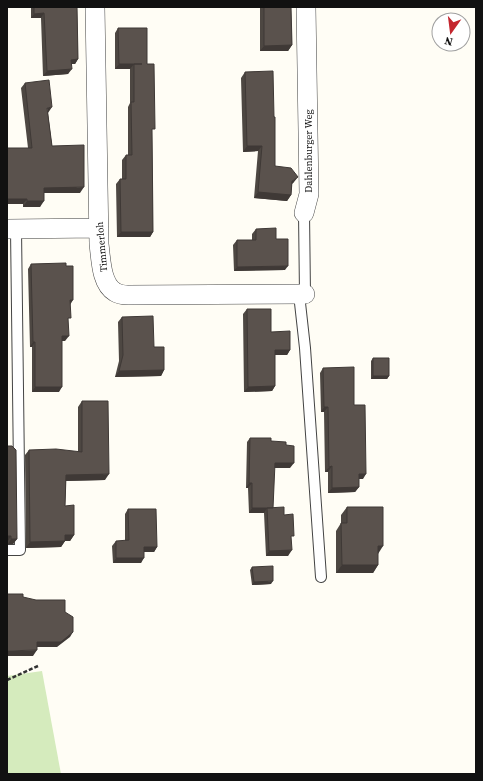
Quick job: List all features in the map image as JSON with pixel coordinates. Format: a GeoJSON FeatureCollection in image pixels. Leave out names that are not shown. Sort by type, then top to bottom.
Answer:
{"type":"FeatureCollection","features":[{"type":"Feature","properties":{"kind":"street","name":"Timmerloh"},"geometry":{"type":"LineString","coordinates":[[95,7],[99,244],[104,276],[109,287],[116,293],[128,295],[302,294]]}},
{"type":"Feature","properties":{"kind":"street","name":"Dahlenburger Weg"},"geometry":{"type":"LineString","coordinates":[[304,213],[309,194],[306,7]]}},
{"type":"Feature","properties":{"kind":"street"},"geometry":{"type":"LineString","coordinates":[[11,229],[99,228]]}},
{"type":"Feature","properties":{"kind":"lane","name":"Dahlenburger Weg"},"geometry":{"type":"LineString","coordinates":[[304,213],[302,294],[321,577]]}},
{"type":"Feature","properties":{"kind":"lane"},"geometry":{"type":"LineString","coordinates":[[7,550],[20,550],[11,229]]}},
{"type":"Feature","properties":{"kind":"path"},"geometry":{"type":"LineString","coordinates":[[7,680],[38,666]]}},
{"type":"Feature","properties":{"kind":"green space"},"geometry":{"type":"Polygon","coordinates":[[[42,671],[61,774],[7,774],[7,676],[42,671]]]}},
{"type":"Feature","properties":{"kind":"building"},"geometry":{"type":"Polygon","coordinates":[[[34,7],[77,7],[78,59],[71,60],[72,69],[47,71],[44,13],[34,14],[34,7]]]}},
{"type":"Feature","properties":{"kind":"building"},"geometry":{"type":"Polygon","coordinates":[[[264,7],[291,7],[292,45],[264,46],[264,7]]]}},
{"type":"Feature","properties":{"kind":"building"},"geometry":{"type":"Polygon","coordinates":[[[118,28],[147,28],[147,64],[154,64],[155,129],[152,129],[153,232],[121,232],[120,179],[126,179],[126,155],[132,155],[131,102],[134,102],[134,64],[119,64],[118,28]]]}},
{"type":"Feature","properties":{"kind":"building"},"geometry":{"type":"Polygon","coordinates":[[[273,71],[275,166],[291,168],[298,177],[292,181],[291,195],[258,192],[262,146],[247,146],[245,72],[273,71]]]}},
{"type":"Feature","properties":{"kind":"building"},"geometry":{"type":"Polygon","coordinates":[[[49,80],[52,107],[47,108],[52,146],[84,145],[84,187],[44,188],[44,201],[7,199],[7,148],[32,148],[25,83],[49,80]]]}},
{"type":"Feature","properties":{"kind":"building"},"geometry":{"type":"Polygon","coordinates":[[[276,228],[276,239],[288,239],[288,266],[237,267],[237,240],[256,240],[256,229],[276,228]]]}},
{"type":"Feature","properties":{"kind":"building"},"geometry":{"type":"Polygon","coordinates":[[[66,263],[66,266],[73,266],[73,300],[70,300],[71,318],[68,318],[69,336],[62,336],[62,387],[35,387],[35,342],[33,342],[31,264],[66,263]]]}},
{"type":"Feature","properties":{"kind":"building"},"geometry":{"type":"Polygon","coordinates":[[[247,309],[271,309],[271,332],[290,331],[290,350],[275,350],[275,386],[248,387],[247,309]]]}},
{"type":"Feature","properties":{"kind":"building"},"geometry":{"type":"Polygon","coordinates":[[[153,316],[154,347],[164,347],[164,370],[119,371],[123,355],[122,317],[153,316]]]}},
{"type":"Feature","properties":{"kind":"building"},"geometry":{"type":"Polygon","coordinates":[[[373,358],[389,358],[389,376],[373,376],[373,358]]]}},
{"type":"Feature","properties":{"kind":"building"},"geometry":{"type":"Polygon","coordinates":[[[354,367],[354,405],[365,405],[366,474],[359,474],[359,487],[332,488],[332,466],[329,467],[328,407],[324,407],[323,368],[354,367]]]}},
{"type":"Feature","properties":{"kind":"building"},"geometry":{"type":"Polygon","coordinates":[[[82,401],[108,401],[109,474],[66,475],[65,506],[74,505],[74,535],[65,535],[65,541],[30,542],[29,450],[56,449],[82,452],[82,401]]]}},
{"type":"Feature","properties":{"kind":"building"},"geometry":{"type":"Polygon","coordinates":[[[250,438],[271,438],[271,441],[286,442],[286,445],[294,446],[294,463],[275,463],[273,508],[252,508],[252,483],[249,483],[250,438]]]}},
{"type":"Feature","properties":{"kind":"building"},"geometry":{"type":"Polygon","coordinates":[[[7,446],[12,446],[16,450],[17,539],[11,539],[11,536],[7,536],[7,446]]]}},
{"type":"Feature","properties":{"kind":"building"},"geometry":{"type":"Polygon","coordinates":[[[284,507],[284,515],[293,514],[294,536],[291,536],[292,550],[269,551],[267,508],[284,507]]]}},
{"type":"Feature","properties":{"kind":"building"},"geometry":{"type":"Polygon","coordinates":[[[347,507],[383,507],[383,546],[378,546],[378,565],[342,565],[341,523],[347,523],[347,507]]]}},
{"type":"Feature","properties":{"kind":"building"},"geometry":{"type":"Polygon","coordinates":[[[128,509],[156,509],[157,547],[144,547],[144,558],[116,558],[116,541],[129,540],[128,509]]]}},
{"type":"Feature","properties":{"kind":"building"},"geometry":{"type":"Polygon","coordinates":[[[273,566],[273,581],[254,582],[252,567],[273,566]]]}},
{"type":"Feature","properties":{"kind":"building"},"geometry":{"type":"Polygon","coordinates":[[[7,594],[23,594],[23,597],[36,600],[65,600],[65,612],[73,617],[73,632],[61,642],[37,642],[37,650],[7,651],[7,594]]]}}]}
